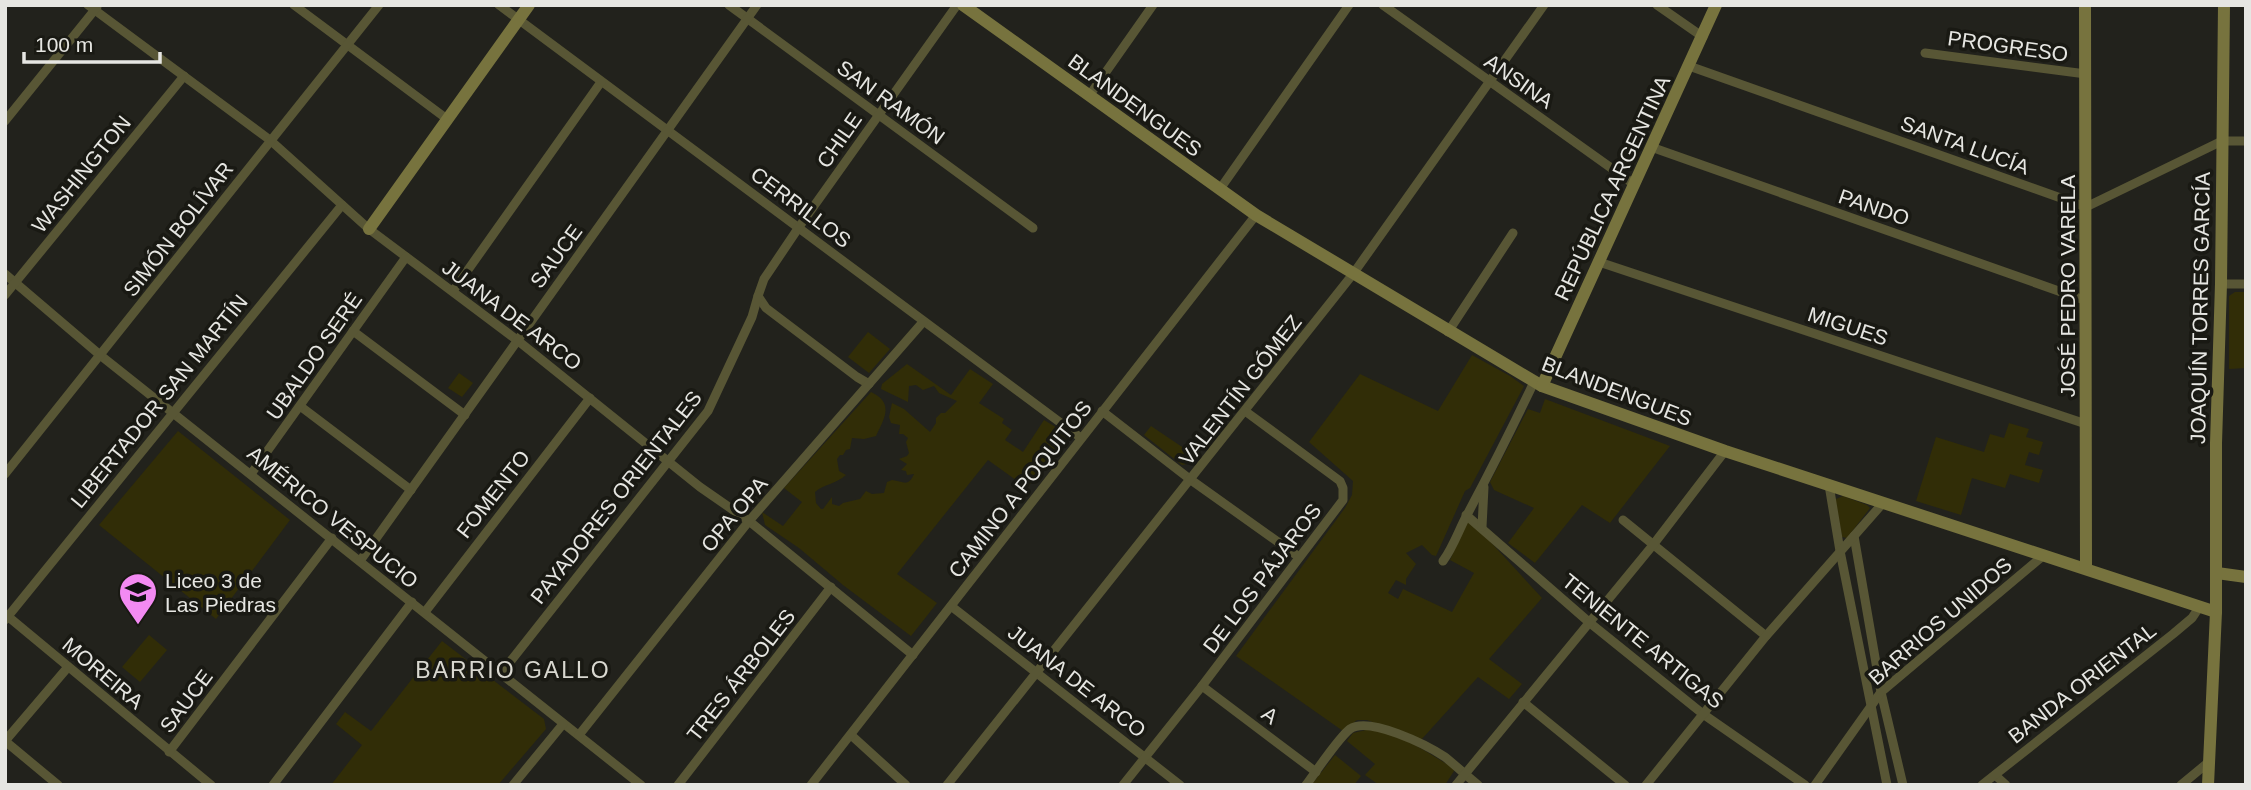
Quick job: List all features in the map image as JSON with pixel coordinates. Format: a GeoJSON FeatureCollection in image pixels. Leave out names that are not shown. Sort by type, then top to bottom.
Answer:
{"type":"FeatureCollection","features":[{"type":"Feature","properties":{"kind":"street"},"geometry":{"type":"LineString","coordinates":[[294,5],[447,119]]}},
{"type":"Feature","properties":{"kind":"street","name":"SIMÓN BOLÍVAR"},"geometry":{"type":"LineString","coordinates":[[5,474],[379,5]]}},
{"type":"Feature","properties":{"kind":"street","name":"CERRILLOS"},"geometry":{"type":"LineString","coordinates":[[499,5],[1081,438]]}},
{"type":"Feature","properties":{"kind":"street"},"geometry":{"type":"LineString","coordinates":[[369,229],[529,5]]}},
{"type":"Feature","properties":{"kind":"street","name":"SAN RAMÓN"},"geometry":{"type":"LineString","coordinates":[[729,5],[1033,228]]}},
{"type":"Feature","properties":{"kind":"street","name":"SAUCE"},"geometry":{"type":"LineString","coordinates":[[360,561],[757,5]]}},
{"type":"Feature","properties":{"kind":"street","name":"CHILE"},"geometry":{"type":"LineString","coordinates":[[758,296],[764,279],[799,227],[957,5]]}},
{"type":"Feature","properties":{"kind":"street","name":"BLANDENGUES"},"geometry":{"type":"LineString","coordinates":[[963,5],[1256,215],[1538,384],[1725,451],[2216,612]]}},
{"type":"Feature","properties":{"kind":"street"},"geometry":{"type":"LineString","coordinates":[[1089,96],[1153,5]]}},
{"type":"Feature","properties":{"kind":"street"},"geometry":{"type":"LineString","coordinates":[[1220,189],[1349,5]]}},
{"type":"Feature","properties":{"kind":"street","name":"ANSINA"},"geometry":{"type":"LineString","coordinates":[[1383,5],[1635,184]]}},
{"type":"Feature","properties":{"kind":"street","name":"VALENTÍN GÓMEZ"},"geometry":{"type":"LineString","coordinates":[[947,785],[1353,274],[1544,5]]}},
{"type":"Feature","properties":{"kind":"street"},"geometry":{"type":"LineString","coordinates":[[1657,5],[1703,37]]}},
{"type":"Feature","properties":{"kind":"street","name":"REPÚBLICA ARGENTINA"},"geometry":{"type":"LineString","coordinates":[[1444,561],[1599,262],[1716,5]]}},
{"type":"Feature","properties":{"kind":"street","name":"JOSÉ PEDRO VARELA"},"geometry":{"type":"LineString","coordinates":[[2085,5],[2086,568]]}},
{"type":"Feature","properties":{"kind":"street","name":"JOAQUÍN TORRES GARCÍA"},"geometry":{"type":"LineString","coordinates":[[2208,785],[2217,573],[2216,443],[2224,5]]}},
{"type":"Feature","properties":{"kind":"street"},"geometry":{"type":"LineString","coordinates":[[5,121],[94,7]]}},
{"type":"Feature","properties":{"kind":"street","name":"JUANA DE ARCO"},"geometry":{"type":"LineString","coordinates":[[94,7],[270,140],[369,229],[517,340],[667,460],[749,521],[913,655]]}},
{"type":"Feature","properties":{"kind":"street","name":"PROGRESO"},"geometry":{"type":"LineString","coordinates":[[1925,53],[2086,74]]}},
{"type":"Feature","properties":{"kind":"street","name":"SANTA LUCÍA"},"geometry":{"type":"LineString","coordinates":[[1689,66],[2086,207]]}},
{"type":"Feature","properties":{"kind":"street","name":"WASHINGTON"},"geometry":{"type":"LineString","coordinates":[[5,295],[184,76]]}},
{"type":"Feature","properties":{"kind":"street"},"geometry":{"type":"LineString","coordinates":[[453,292],[601,82]]}},
{"type":"Feature","properties":{"kind":"street"},"geometry":{"type":"LineString","coordinates":[[2086,207],[2222,141],[2246,141]]}},
{"type":"Feature","properties":{"kind":"street","name":"PANDO"},"geometry":{"type":"LineString","coordinates":[[1651,148],[2084,300]]}},
{"type":"Feature","properties":{"kind":"street","name":"LIBERTADOR SAN MARTÍN"},"geometry":{"type":"LineString","coordinates":[[6,617],[342,205]]}},
{"type":"Feature","properties":{"kind":"street","name":"CAMINO A POQUITOS"},"geometry":{"type":"LineString","coordinates":[[811,785],[1256,215]]}},
{"type":"Feature","properties":{"kind":"street"},"geometry":{"type":"LineString","coordinates":[[1448,332],[1513,233]]}},
{"type":"Feature","properties":{"kind":"street","name":"UBALDO SERÉ"},"geometry":{"type":"LineString","coordinates":[[251,474],[406,257]]}},
{"type":"Feature","properties":{"kind":"street","name":"MIGUES"},"geometry":{"type":"LineString","coordinates":[[1599,262],[2086,424]]}},
{"type":"Feature","properties":{"kind":"street","name":"AMÉRICO VESPUCIO"},"geometry":{"type":"LineString","coordinates":[[5,275],[100,355],[641,785]]}},
{"type":"Feature","properties":{"kind":"street"},"geometry":{"type":"LineString","coordinates":[[2221,284],[2246,284]]}},
{"type":"Feature","properties":{"kind":"street"},"geometry":{"type":"LineString","coordinates":[[758,296],[766,308],[869,384]]}},
{"type":"Feature","properties":{"kind":"street","name":"PAYADORES ORIENTALES"},"geometry":{"type":"LineString","coordinates":[[502,672],[708,411],[752,317],[758,296]]}},
{"type":"Feature","properties":{"kind":"street","name":"OPA OPA"},"geometry":{"type":"LineString","coordinates":[[579,736],[749,521],[923,322]]}},
{"type":"Feature","properties":{"kind":"street"},"geometry":{"type":"LineString","coordinates":[[353,331],[466,415]]}},
{"type":"Feature","properties":{"kind":"street","name":"FOMENTO"},"geometry":{"type":"LineString","coordinates":[[425,612],[590,398]]}},
{"type":"Feature","properties":{"kind":"street"},"geometry":{"type":"LineString","coordinates":[[300,405],[411,490]]}},
{"type":"Feature","properties":{"kind":"street"},"geometry":{"type":"LineString","coordinates":[[1102,411],[1191,480],[1299,557]]}},
{"type":"Feature","properties":{"kind":"street","name":"DE LOS PÁJAROS"},"geometry":{"type":"LineString","coordinates":[[1123,785],[1343,500],[1340,481],[1245,411]]}},
{"type":"Feature","properties":{"kind":"street"},"geometry":{"type":"LineString","coordinates":[[1456,785],[1653,545],[1725,451]]}},
{"type":"Feature","properties":{"kind":"street"},"geometry":{"type":"LineString","coordinates":[[1482,527],[1484,485]]}},
{"type":"Feature","properties":{"kind":"street"},"geometry":{"type":"LineString","coordinates":[[1829,485],[1887,785]]}},
{"type":"Feature","properties":{"kind":"street"},"geometry":{"type":"LineString","coordinates":[[1646,785],[1766,636],[1883,503]]}},
{"type":"Feature","properties":{"kind":"street","name":"TENIENTE ARTIGAS"},"geometry":{"type":"LineString","coordinates":[[1466,515],[1590,623],[1703,714],[1805,785]]}},
{"type":"Feature","properties":{"kind":"street"},"geometry":{"type":"LineString","coordinates":[[1623,520],[1766,636]]}},
{"type":"Feature","properties":{"kind":"street"},"geometry":{"type":"LineString","coordinates":[[1854,536],[1881,692],[1903,785]]}},
{"type":"Feature","properties":{"kind":"street","name":"SAUCE"},"geometry":{"type":"LineString","coordinates":[[170,752],[332,538]]}},
{"type":"Feature","properties":{"kind":"street","name":"BARRIOS UNIDOS"},"geometry":{"type":"LineString","coordinates":[[1815,785],[1881,692],[2044,555]]}},
{"type":"Feature","properties":{"kind":"street"},"geometry":{"type":"LineString","coordinates":[[2217,573],[2246,577]]}},
{"type":"Feature","properties":{"kind":"street","name":"TRES ÁRBOLES"},"geometry":{"type":"LineString","coordinates":[[678,785],[831,587]]}},
{"type":"Feature","properties":{"kind":"street"},"geometry":{"type":"LineString","coordinates":[[273,785],[412,602]]}},
{"type":"Feature","properties":{"kind":"street","name":"JUANA DE ARCO"},"geometry":{"type":"LineString","coordinates":[[951,606],[1180,785]]}},
{"type":"Feature","properties":{"kind":"street","name":"BANDA ORIENTAL"},"geometry":{"type":"LineString","coordinates":[[1982,785],[2192,618],[2200,606]]}},
{"type":"Feature","properties":{"kind":"street","name":"MOREIRA"},"geometry":{"type":"LineString","coordinates":[[6,617],[211,785]]}},
{"type":"Feature","properties":{"kind":"street"},"geometry":{"type":"LineString","coordinates":[[58,785],[5,741],[68,667]]}},
{"type":"Feature","properties":{"kind":"street","name":"A"},"geometry":{"type":"LineString","coordinates":[[1202,686],[1316,772]]}},
{"type":"Feature","properties":{"kind":"street"},"geometry":{"type":"LineString","coordinates":[[1523,702],[1625,785]]}},
{"type":"Feature","properties":{"kind":"street"},"geometry":{"type":"LineString","coordinates":[[513,785],[563,724]]}},
{"type":"Feature","properties":{"kind":"street"},"geometry":{"type":"LineString","coordinates":[[1306,785],[1349,730],[1361,724],[1372,725],[1442,756],[1478,785]]}},
{"type":"Feature","properties":{"kind":"street"},"geometry":{"type":"LineString","coordinates":[[851,735],[906,785]]}},
{"type":"Feature","properties":{"kind":"street"},"geometry":{"type":"LineString","coordinates":[[2181,785],[2210,761]]}},
{"type":"Feature","properties":{"kind":"street"},"geometry":{"type":"LineString","coordinates":[[1994,775],[2006,785]]}},
{"type":"Feature","properties":{"kind":"shaded area"},"geometry":{"type":"Polygon","coordinates":[[[2235,292],[2246,292],[2246,368],[2229,369],[2229,296],[2235,292]]]}},
{"type":"Feature","properties":{"kind":"shaded area"},"geometry":{"type":"Polygon","coordinates":[[[868,332],[890,349],[869,373],[848,357],[868,332]]]}},
{"type":"Feature","properties":{"kind":"shaded area"},"geometry":{"type":"Polygon","coordinates":[[[1472,355],[1524,386],[1470,488],[1465,491],[1436,556],[1422,545],[1406,553],[1416,564],[1406,579],[1406,585],[1396,580],[1388,593],[1398,599],[1403,589],[1452,612],[1474,573],[1450,560],[1467,521],[1486,537],[1542,598],[1489,659],[1522,684],[1509,699],[1478,677],[1421,740],[1367,720],[1357,720],[1343,731],[1236,656],[1352,495],[1353,481],[1309,442],[1360,374],[1438,411],[1472,355]]]}},
{"type":"Feature","properties":{"kind":"shaded area"},"geometry":{"type":"Polygon","coordinates":[[[907,364],[951,395],[970,369],[993,384],[979,403],[1004,419],[1002,423],[1012,430],[1005,440],[1023,452],[1044,420],[1069,435],[1027,488],[988,460],[897,574],[937,603],[911,636],[799,548],[765,525],[762,512],[783,526],[802,502],[784,488],[871,392],[883,401],[886,411],[876,436],[852,438],[850,449],[837,459],[839,471],[846,475],[815,492],[816,503],[823,509],[832,497],[832,504],[839,506],[860,499],[866,491],[872,494],[884,493],[887,482],[892,480],[905,483],[910,481],[914,474],[907,475],[906,471],[901,470],[907,464],[899,459],[909,453],[906,442],[908,438],[899,434],[900,425],[891,423],[889,417],[892,403],[904,409],[930,432],[936,418],[957,401],[939,393],[934,386],[923,390],[916,385],[909,386],[908,402],[881,389],[882,384],[907,364]]]}},
{"type":"Feature","properties":{"kind":"shaded area"},"geometry":{"type":"Polygon","coordinates":[[[459,373],[473,383],[462,397],[448,388],[459,373]]]}},
{"type":"Feature","properties":{"kind":"shaded area"},"geometry":{"type":"Polygon","coordinates":[[[1545,399],[1670,446],[1610,523],[1582,505],[1535,563],[1508,543],[1534,508],[1494,490],[1490,482],[1528,409],[1540,413],[1545,399]]]}},
{"type":"Feature","properties":{"kind":"shaded area"},"geometry":{"type":"Polygon","coordinates":[[[2009,423],[2029,429],[2026,437],[2043,442],[2039,455],[2029,452],[2025,465],[2043,470],[2039,483],[2010,474],[2005,488],[1972,478],[1961,515],[1916,501],[1936,437],[1984,452],[1990,434],[2004,438],[2009,423]]]}},
{"type":"Feature","properties":{"kind":"shaded area"},"geometry":{"type":"Polygon","coordinates":[[[1151,426],[1194,455],[1187,464],[1182,465],[1144,435],[1151,426]]]}},
{"type":"Feature","properties":{"kind":"shaded area"},"geometry":{"type":"Polygon","coordinates":[[[178,431],[290,520],[216,619],[99,525],[178,431]]]}},
{"type":"Feature","properties":{"kind":"shaded area"},"geometry":{"type":"Polygon","coordinates":[[[1843,496],[1870,508],[1847,538],[1842,537],[1836,503],[1836,499],[1843,496]]]}},
{"type":"Feature","properties":{"kind":"shaded area"},"geometry":{"type":"Polygon","coordinates":[[[149,635],[167,650],[140,682],[122,667],[149,635]]]}},
{"type":"Feature","properties":{"kind":"shaded area"},"geometry":{"type":"Polygon","coordinates":[[[442,641],[544,719],[546,729],[498,785],[331,785],[362,745],[336,724],[345,712],[371,731],[442,641]]]}},
{"type":"Feature","properties":{"kind":"shaded area"},"geometry":{"type":"Polygon","coordinates":[[[1366,730],[1389,734],[1411,743],[1454,771],[1445,785],[1379,785],[1365,775],[1375,764],[1347,741],[1353,733],[1366,730]]]}},
{"type":"Feature","properties":{"kind":"shaded area"},"geometry":{"type":"Polygon","coordinates":[[[1335,755],[1361,776],[1354,785],[1312,784],[1335,755]]]}},
{"type":"Feature","properties":{"kind":"place","name":"Liceo 3 de Las Piedras"},"geometry":{"type":"Point","coordinates":[138,626]}},
{"type":"Feature","properties":{"kind":"district","name":"BARRIO GALLO"},"geometry":{"type":"Point","coordinates":[513,670]}}]}
